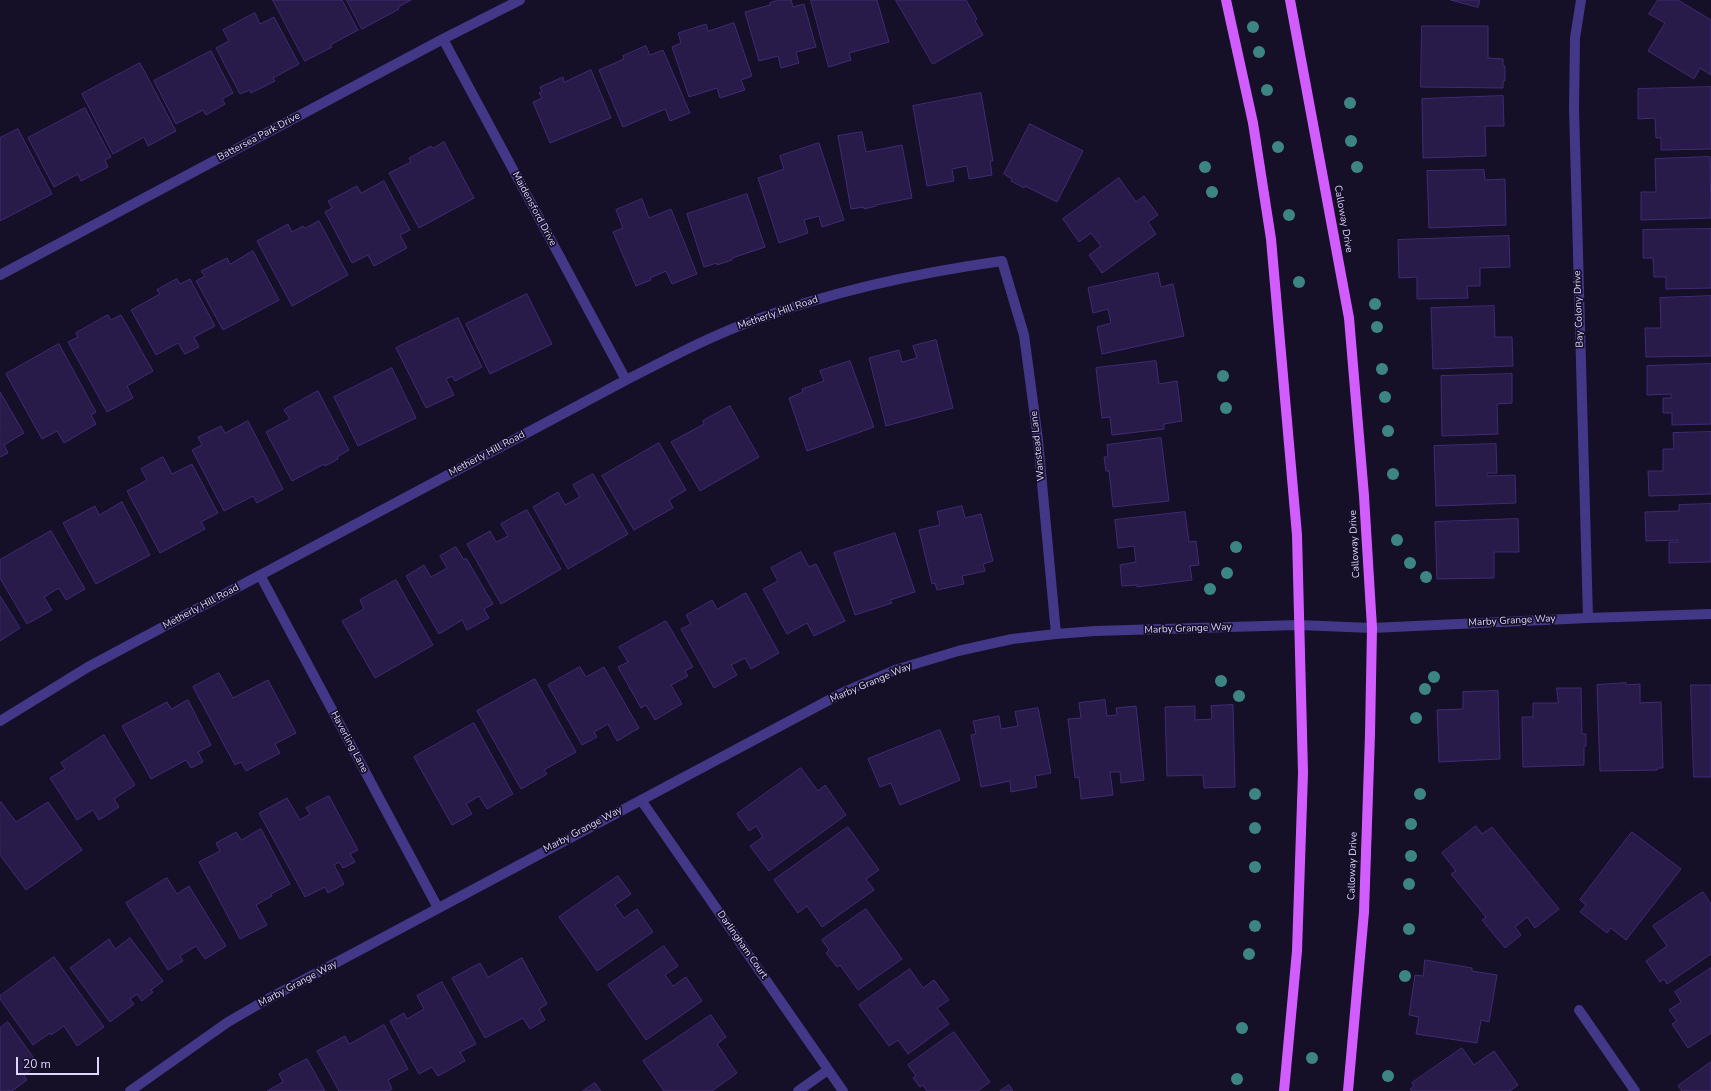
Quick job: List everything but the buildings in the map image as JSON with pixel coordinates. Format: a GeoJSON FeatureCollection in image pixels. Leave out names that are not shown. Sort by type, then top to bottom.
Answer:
{"type":"FeatureCollection","features":[{"type":"Feature","properties":{"kind":"main road"},"geometry":{"type":"LineString","coordinates":[[1226,0],[1253,123],[1270,238],[1297,535],[1298,625],[1303,773],[1297,951],[1284,1091]]}},
{"type":"Feature","properties":{"kind":"main road","name":"Calloway Drive"},"geometry":{"type":"LineString","coordinates":[[1290,0],[1349,318],[1364,496],[1372,628],[1364,912],[1348,1091]]}},
{"type":"Feature","properties":{"kind":"street","name":"Battersea Park Drive"},"geometry":{"type":"LineString","coordinates":[[0,275],[443,39],[520,0]]}},
{"type":"Feature","properties":{"kind":"street","name":"Bay Colony Drive"},"geometry":{"type":"LineString","coordinates":[[1581,0],[1575,38],[1574,108],[1588,618]]}},
{"type":"Feature","properties":{"kind":"street","name":"Maidensford Drive"},"geometry":{"type":"LineString","coordinates":[[443,39],[626,380]]}},
{"type":"Feature","properties":{"kind":"street","name":"Metherly Hill Road"},"geometry":{"type":"LineString","coordinates":[[0,721],[88,667],[626,380],[695,345],[754,320],[815,300],[892,279],[939,269],[1002,260]]}},
{"type":"Feature","properties":{"kind":"street","name":"Wanstead Lane"},"geometry":{"type":"LineString","coordinates":[[1002,260],[1025,343],[1038,440],[1056,634]]}},
{"type":"Feature","properties":{"kind":"street","name":"Haverling Lane"},"geometry":{"type":"LineString","coordinates":[[260,575],[438,908]]}},
{"type":"Feature","properties":{"kind":"street","name":"Marby Grange Way"},"geometry":{"type":"LineString","coordinates":[[130,1091],[228,1022],[266,1000],[844,692],[895,670],[958,651],[1012,640],[1056,634],[1298,625],[1372,628],[1711,614]]}},
{"type":"Feature","properties":{"kind":"street","name":"Darlingham Court"},"geometry":{"type":"LineString","coordinates":[[641,800],[843,1091]]}},
{"type":"Feature","properties":{"kind":"street"},"geometry":{"type":"LineString","coordinates":[[1579,1010],[1635,1091]]}},
{"type":"Feature","properties":{"kind":"street"},"geometry":{"type":"LineString","coordinates":[[798,1091],[828,1070]]}}]}
